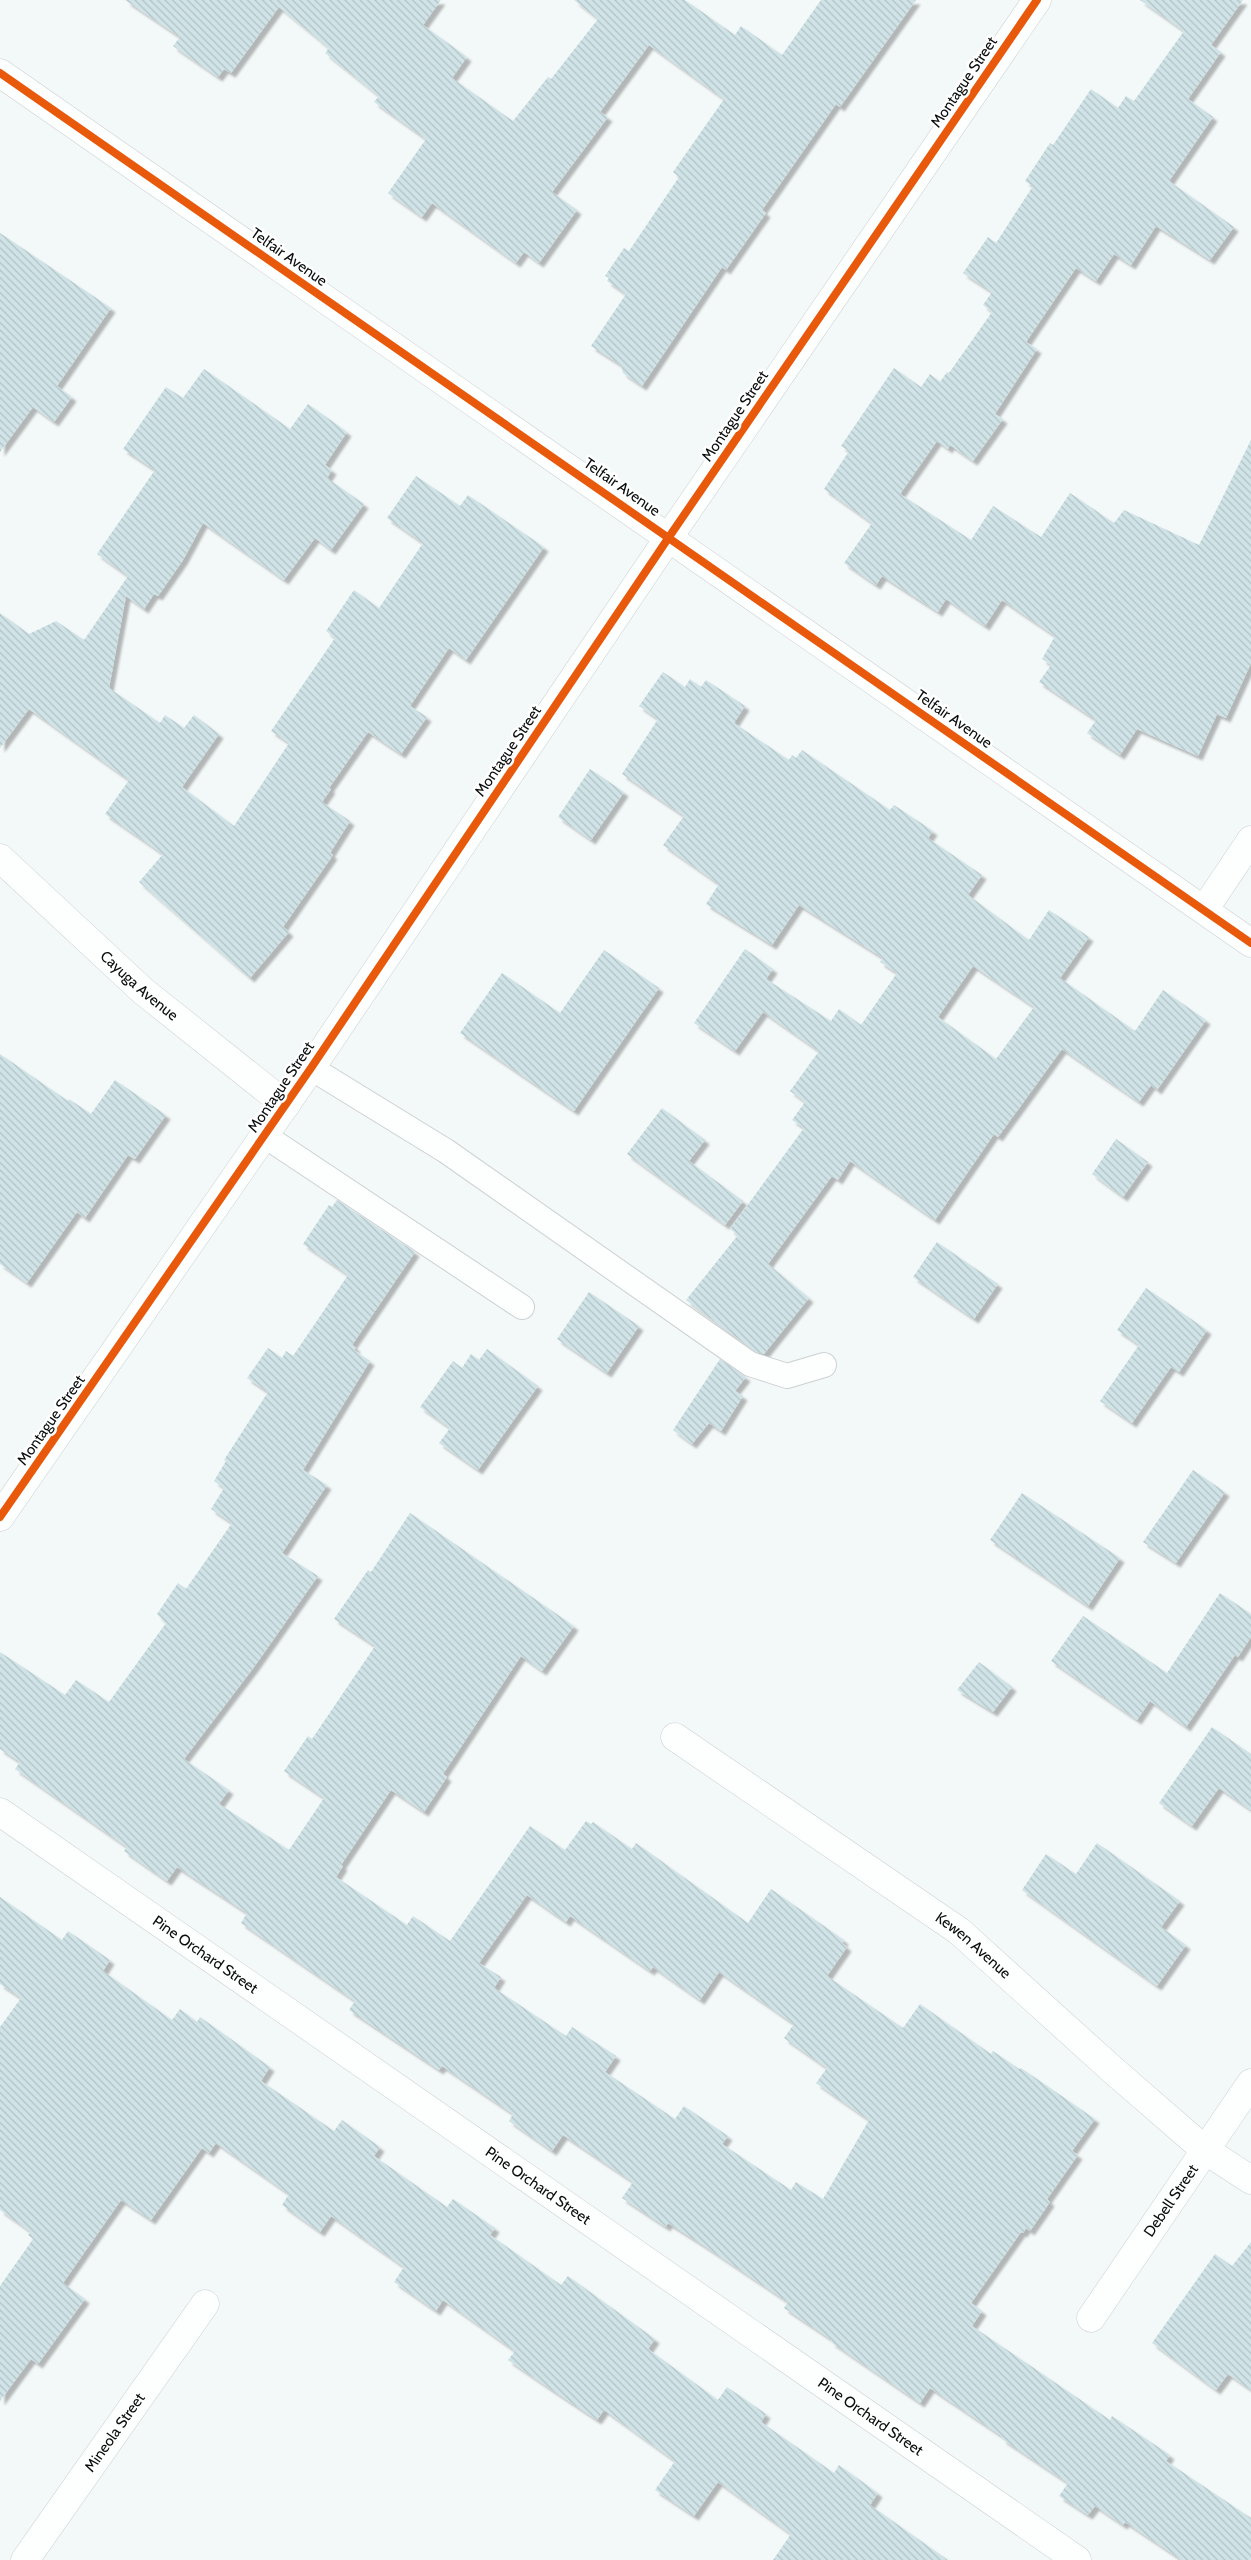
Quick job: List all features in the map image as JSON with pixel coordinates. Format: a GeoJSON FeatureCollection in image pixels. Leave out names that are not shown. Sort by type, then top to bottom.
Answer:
{"type":"FeatureCollection","features":[{"type":"Feature","properties":{"kind":"street","name":"Montague Street"},"geometry":{"type":"LineString","coordinates":[[0,1517],[286,1105],[669,536],[1037,0]]}},
{"type":"Feature","properties":{"kind":"street","name":"Telfair Avenue"},"geometry":{"type":"LineString","coordinates":[[0,73],[669,536],[1251,943]]}},
{"type":"Feature","properties":{"kind":"street"},"geometry":{"type":"LineString","coordinates":[[1204,910],[1251,840]]}},
{"type":"Feature","properties":{"kind":"street","name":"Cayuga Avenue"},"geometry":{"type":"LineString","coordinates":[[0,858],[142,991],[286,1105]]}},
{"type":"Feature","properties":{"kind":"street","name":"Kewen Avenue"},"geometry":{"type":"LineString","coordinates":[[675,1737],[959,1931],[1115,2072],[1205,2150],[1251,2180]]}},
{"type":"Feature","properties":{"kind":"street","name":"Pine Orchard Street"},"geometry":{"type":"LineString","coordinates":[[0,1812],[1076,2560]]}},
{"type":"Feature","properties":{"kind":"street","name":"Debell Street"},"geometry":{"type":"LineString","coordinates":[[1090,2318],[1251,2083]]}},
{"type":"Feature","properties":{"kind":"street","name":"Mineola Street"},"geometry":{"type":"LineString","coordinates":[[25,2560],[205,2304]]}},
{"type":"Feature","properties":{"kind":"lane"},"geometry":{"type":"LineString","coordinates":[[311,1068],[446,1151],[750,1364],[787,1376],[824,1365]]}},
{"type":"Feature","properties":{"kind":"lane"},"geometry":{"type":"LineString","coordinates":[[264,1136],[522,1307]]}},
{"type":"Feature","properties":{"kind":"building"},"geometry":{"type":"Polygon","coordinates":[[[125,0],[441,0],[423,25],[467,57],[452,78],[513,121],[548,77],[551,79],[598,19],[574,0],[685,0],[735,35],[741,26],[782,55],[821,0],[916,0],[840,107],[836,104],[762,210],[766,213],[726,270],[722,267],[642,386],[623,373],[621,365],[591,346],[626,294],[607,281],[609,278],[605,276],[624,248],[629,251],[679,177],[673,172],[724,99],[649,45],[600,112],[608,117],[552,192],[577,210],[539,263],[524,252],[516,263],[432,203],[422,217],[388,193],[426,139],[374,102],[379,96],[325,53],[329,48],[279,7],[231,73],[224,69],[218,77],[173,46],[180,37],[125,0]]]}},
{"type":"Feature","properties":{"kind":"building"},"geometry":{"type":"Polygon","coordinates":[[[1140,0],[1243,0],[1211,45],[1221,52],[1188,99],[1213,117],[1169,181],[1234,227],[1210,260],[1156,226],[1131,265],[1114,254],[1096,281],[1076,268],[1026,342],[1037,349],[995,414],[1003,419],[973,461],[950,445],[948,449],[937,441],[900,494],[971,540],[993,506],[1041,537],[1070,493],[1114,523],[1124,510],[1199,545],[1251,440],[1251,663],[1226,718],[1217,714],[1198,756],[1137,729],[1120,755],[1087,733],[1096,720],[1039,682],[1051,665],[1042,659],[1055,636],[1002,600],[985,626],[946,599],[938,612],[882,576],[876,585],[844,563],[872,523],[824,489],[849,451],[841,446],[894,368],[921,387],[930,374],[940,382],[947,372],[949,373],[992,312],[983,305],[992,292],[963,273],[988,237],[996,243],[1033,186],[1025,181],[1050,143],[1053,145],[1091,89],[1118,108],[1126,96],[1134,101],[1184,31],[1140,0]]]}},
{"type":"Feature","properties":{"kind":"building"},"geometry":{"type":"Polygon","coordinates":[[[0,233],[111,308],[57,386],[72,397],[54,422],[33,407],[0,452],[0,233]]]}},
{"type":"Feature","properties":{"kind":"building"},"geometry":{"type":"Polygon","coordinates":[[[204,369],[290,429],[308,404],[347,432],[325,465],[332,470],[327,478],[364,504],[331,550],[315,538],[284,580],[203,523],[183,560],[158,596],[154,594],[144,609],[126,596],[109,688],[160,723],[165,715],[184,728],[194,715],[219,734],[182,787],[234,826],[289,743],[271,731],[335,638],[326,631],[354,590],[379,608],[423,543],[387,518],[416,476],[460,506],[468,495],[544,547],[466,660],[449,648],[410,706],[427,717],[401,754],[368,732],[329,788],[331,789],[322,802],[350,821],[330,853],[333,855],[283,927],[289,932],[250,978],[139,882],[163,854],[105,814],[129,780],[29,709],[0,748],[0,613],[29,634],[56,621],[84,640],[128,576],[97,554],[155,470],[123,449],[166,387],[183,398],[204,369]]]}},
{"type":"Feature","properties":{"kind":"building"},"geometry":{"type":"Polygon","coordinates":[[[663,672],[685,687],[690,679],[701,687],[706,680],[745,706],[734,723],[789,760],[792,755],[796,758],[802,750],[890,810],[894,805],[933,831],[928,838],[982,875],[968,895],[1029,940],[1049,910],[1089,937],[1060,978],[1135,1031],[1163,990],[1206,1020],[1157,1090],[1151,1085],[1139,1102],[1062,1049],[998,1137],[994,1134],[935,1220],[850,1161],[838,1180],[832,1176],[768,1264],[809,1298],[764,1354],[756,1352],[686,1300],[738,1235],[730,1229],[804,1128],[792,1120],[805,1102],[790,1091],[819,1051],[763,1012],[735,1051],[694,1023],[745,949],[773,969],[766,979],[831,1021],[839,1009],[861,1025],[897,973],[880,962],[883,958],[799,905],[772,945],[706,904],[719,884],[663,845],[684,816],[622,774],[658,719],[639,706],[663,672]],[[973,966],[938,1017],[996,1059],[1034,1007],[973,966]]]}},
{"type":"Feature","properties":{"kind":"building"},"geometry":{"type":"Polygon","coordinates":[[[590,769],[624,792],[591,840],[558,817],[590,769]]]}},
{"type":"Feature","properties":{"kind":"building"},"geometry":{"type":"Polygon","coordinates":[[[604,950],[659,988],[574,1111],[460,1033],[502,973],[560,1013],[604,950]]]}},
{"type":"Feature","properties":{"kind":"building"},"geometry":{"type":"Polygon","coordinates":[[[0,1054],[68,1101],[69,1099],[91,1114],[115,1080],[166,1115],[135,1159],[128,1155],[85,1218],[77,1212],[27,1283],[0,1264],[0,1054]]]}},
{"type":"Feature","properties":{"kind":"building"},"geometry":{"type":"Polygon","coordinates":[[[662,1108],[705,1140],[689,1161],[743,1201],[725,1225],[627,1154],[662,1108]]]}},
{"type":"Feature","properties":{"kind":"building"},"geometry":{"type":"Polygon","coordinates":[[[1116,1139],[1148,1162],[1123,1197],[1092,1174],[1116,1139]]]}},
{"type":"Feature","properties":{"kind":"building"},"geometry":{"type":"Polygon","coordinates":[[[337,1200],[415,1252],[352,1345],[356,1348],[354,1350],[370,1361],[303,1470],[327,1485],[282,1553],[318,1576],[254,1667],[184,1759],[229,1790],[219,1804],[289,1850],[324,1798],[284,1771],[308,1736],[312,1739],[375,1646],[334,1619],[368,1570],[371,1572],[410,1513],[574,1626],[542,1671],[521,1656],[443,1774],[447,1777],[424,1812],[391,1790],[341,1865],[343,1866],[336,1877],[407,1925],[413,1916],[450,1941],[530,1826],[565,1850],[586,1821],[591,1824],[593,1822],[632,1849],[636,1843],[748,1923],[771,1889],[844,1940],[842,1943],[847,1947],[827,1976],[903,2028],[920,2004],[991,2054],[993,2051],[1019,2069],[1021,2068],[1095,2119],[1072,2151],[1078,2155],[1047,2199],[1050,2202],[1030,2231],[1026,2228],[1023,2233],[1021,2232],[971,2303],[982,2311],[972,2326],[1110,2420],[1112,2416],[1170,2455],[1166,2461],[1251,2518],[1251,2560],[1182,2560],[1125,2522],[1123,2525],[1095,2506],[1088,2515],[1059,2496],[1068,2483],[1002,2439],[1003,2437],[930,2388],[920,2403],[831,2342],[832,2340],[784,2308],[788,2302],[668,2223],[666,2227],[622,2198],[633,2182],[563,2135],[552,2151],[509,2121],[513,2114],[442,2066],[439,2070],[349,2010],[355,2001],[241,1923],[247,1913],[177,1867],[167,1881],[124,1851],[127,1847],[15,1769],[20,1762],[0,1749],[0,1652],[65,1695],[76,1680],[109,1702],[166,1623],[157,1614],[178,1583],[186,1589],[232,1523],[211,1509],[224,1488],[214,1481],[226,1461],[224,1460],[268,1392],[247,1378],[268,1348],[282,1358],[286,1351],[293,1356],[348,1275],[303,1244],[329,1205],[332,1207],[337,1200]],[[527,1895],[479,1963],[501,1977],[494,1988],[566,2036],[572,2027],[616,2056],[605,2072],[675,2119],[684,2106],[728,2136],[722,2144],[791,2190],[796,2182],[823,2199],[869,2120],[816,2083],[827,2068],[784,2038],[794,2024],[719,1972],[700,2000],[653,1967],[650,1971],[570,1916],[566,1922],[527,1895]]]}},
{"type":"Feature","properties":{"kind":"building"},"geometry":{"type":"Polygon","coordinates":[[[937,1242],[998,1284],[974,1319],[913,1277],[937,1242]]]}},
{"type":"Feature","properties":{"kind":"building"},"geometry":{"type":"Polygon","coordinates":[[[1146,1288],[1207,1330],[1179,1372],[1171,1367],[1132,1423],[1100,1401],[1139,1345],[1117,1330],[1146,1288]]]}},
{"type":"Feature","properties":{"kind":"building"},"geometry":{"type":"Polygon","coordinates":[[[589,1292],[639,1326],[607,1373],[557,1339],[589,1292]]]}},
{"type":"Feature","properties":{"kind":"building"},"geometry":{"type":"Polygon","coordinates":[[[487,1349],[538,1386],[478,1470],[439,1443],[450,1428],[420,1407],[453,1361],[462,1368],[471,1354],[479,1360],[487,1349]]]}},
{"type":"Feature","properties":{"kind":"building"},"geometry":{"type":"Polygon","coordinates":[[[720,1359],[746,1377],[735,1391],[743,1396],[721,1431],[709,1423],[692,1444],[673,1430],[720,1359]]]}},
{"type":"Feature","properties":{"kind":"building"},"geometry":{"type":"Polygon","coordinates":[[[1193,1470],[1225,1492],[1176,1563],[1143,1542],[1193,1470]]]}},
{"type":"Feature","properties":{"kind":"building"},"geometry":{"type":"Polygon","coordinates":[[[1022,1493],[1120,1558],[1088,1606],[990,1540],[1022,1493]]]}},
{"type":"Feature","properties":{"kind":"building"},"geometry":{"type":"Polygon","coordinates":[[[1220,1593],[1251,1614],[1251,1637],[1238,1657],[1235,1655],[1186,1727],[1150,1701],[1137,1720],[1051,1661],[1083,1616],[1167,1673],[1220,1593]]]}},
{"type":"Feature","properties":{"kind":"building"},"geometry":{"type":"Polygon","coordinates":[[[979,1662],[1012,1687],[993,1712],[957,1690],[979,1662]]]}},
{"type":"Feature","properties":{"kind":"building"},"geometry":{"type":"Polygon","coordinates":[[[1212,1727],[1251,1754],[1251,1810],[1219,1788],[1192,1826],[1159,1803],[1212,1727]]]}},
{"type":"Feature","properties":{"kind":"building"},"geometry":{"type":"Polygon","coordinates":[[[1097,1843],[1180,1901],[1161,1927],[1186,1945],[1157,1986],[1022,1890],[1046,1854],[1076,1874],[1097,1843]]]}},
{"type":"Feature","properties":{"kind":"building"},"geometry":{"type":"Polygon","coordinates":[[[0,1897],[62,1940],[68,1931],[110,1960],[103,1971],[172,2020],[180,2009],[197,2022],[200,2017],[270,2067],[261,2081],[334,2131],[342,2120],[380,2147],[374,2156],[447,2207],[453,2199],[495,2228],[490,2235],[561,2285],[568,2276],[655,2339],[648,2349],[718,2400],[727,2387],[766,2414],[761,2422],[834,2473],[839,2465],[878,2493],[870,2505],[948,2560],[773,2560],[791,2534],[718,2482],[694,2516],[655,2490],[675,2461],[604,2410],[597,2420],[508,2360],[515,2351],[443,2300],[436,2311],[394,2282],[404,2267],[331,2216],[320,2232],[282,2205],[289,2194],[216,2143],[209,2153],[202,2148],[151,2220],[121,2200],[63,2283],[85,2299],[38,2364],[31,2359],[0,2401],[0,2286],[33,2239],[28,2235],[31,2232],[0,2210],[0,2027],[21,1998],[0,1984],[0,1897]]]}},
{"type":"Feature","properties":{"kind":"building"},"geometry":{"type":"Polygon","coordinates":[[[1251,2242],[1251,2390],[1228,2374],[1216,2390],[1152,2343],[1215,2254],[1232,2266],[1251,2242]]]}},
{"type":"Feature","properties":{"kind":"cycle path"},"geometry":{"type":"LineString","coordinates":[[0,1517],[311,1068],[669,537],[1037,0]]}},
{"type":"Feature","properties":{"kind":"cycle path"},"geometry":{"type":"LineString","coordinates":[[0,73],[1251,943]]}}]}
